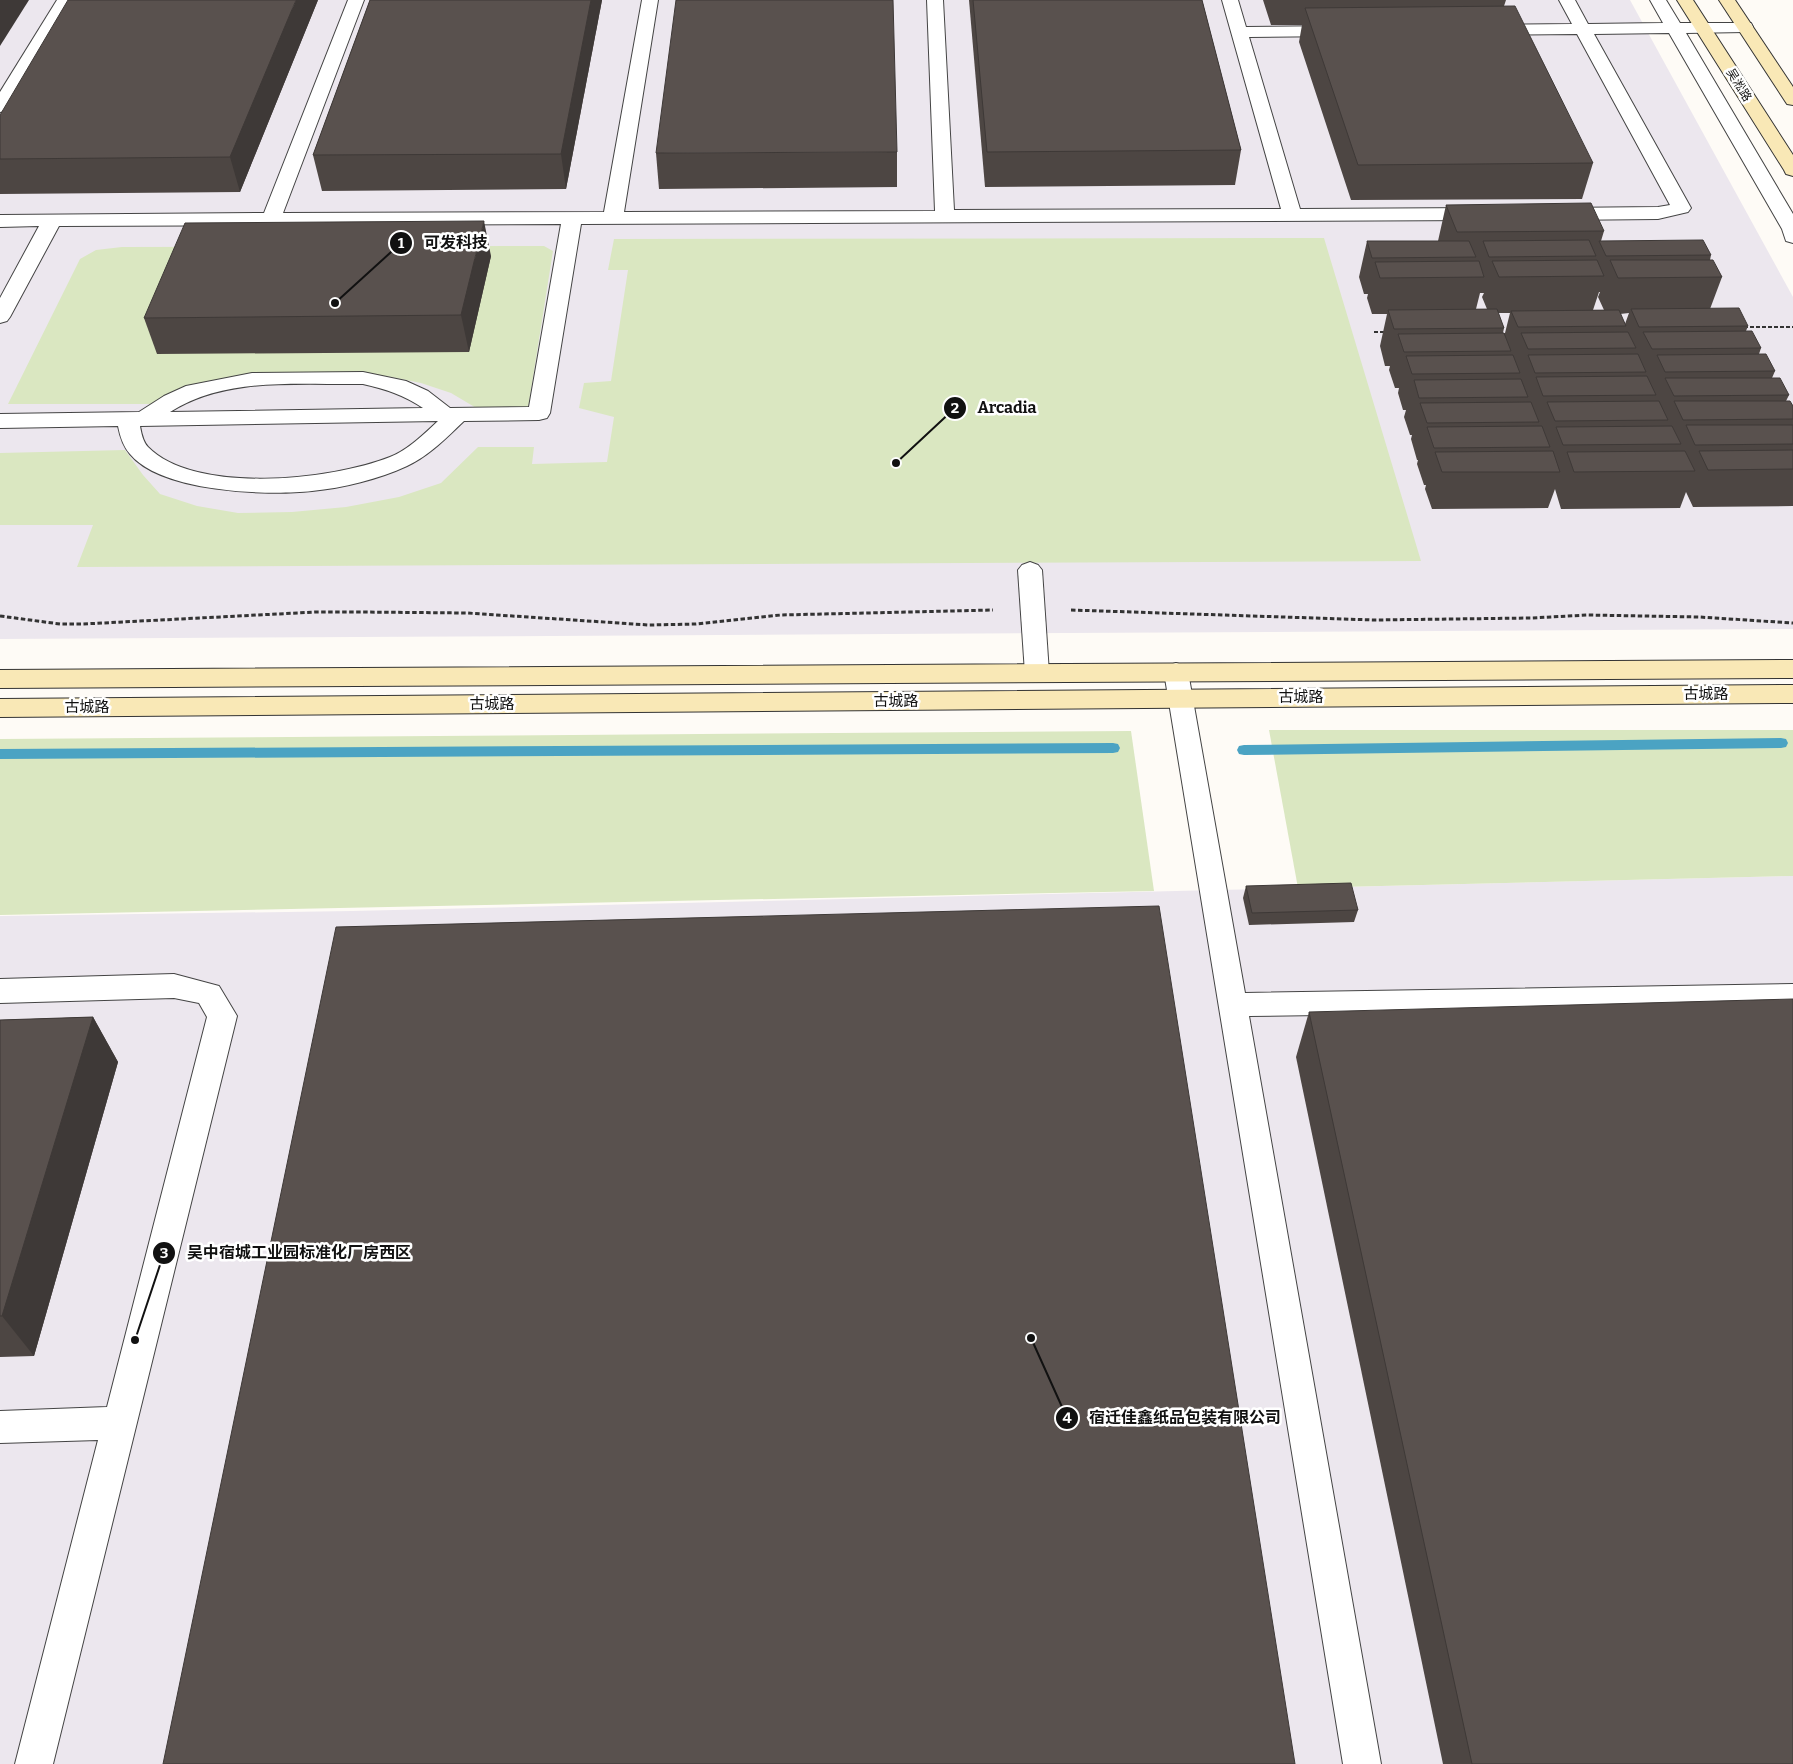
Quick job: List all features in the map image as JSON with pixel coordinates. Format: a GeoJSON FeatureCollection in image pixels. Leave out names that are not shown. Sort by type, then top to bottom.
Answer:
{"type":"FeatureCollection","features":[{"type":"Feature","properties":{"kind":"main road","name":"吴淞路"},"geometry":{"type":"LineString","coordinates":[[1685,0],[1793,170]]}},
{"type":"Feature","properties":{"kind":"main road"},"geometry":{"type":"LineString","coordinates":[[1727,0],[1793,100]]}},
{"type":"Feature","properties":{"kind":"main road","name":"古城路"},"geometry":{"type":"LineString","coordinates":[[0,708],[1178,685],[1793,668]]}},
{"type":"Feature","properties":{"kind":"main road","name":"古城路"},"geometry":{"type":"LineString","coordinates":[[0,679],[1037,673],[1178,685],[1793,694]]}},
{"type":"Feature","properties":{"kind":"lane"},"geometry":{"type":"LineString","coordinates":[[0,107],[66,0]]}},
{"type":"Feature","properties":{"kind":"lane"},"geometry":{"type":"LineString","coordinates":[[271,219],[356,0]]}},
{"type":"Feature","properties":{"kind":"lane"},"geometry":{"type":"LineString","coordinates":[[613,218],[650,0]]}},
{"type":"Feature","properties":{"kind":"lane"},"geometry":{"type":"LineString","coordinates":[[935,0],[945,216]]}},
{"type":"Feature","properties":{"kind":"lane"},"geometry":{"type":"LineString","coordinates":[[1230,0],[1292,215]]}},
{"type":"Feature","properties":{"kind":"lane"},"geometry":{"type":"LineString","coordinates":[[1539,214],[1658,213],[1681,208],[1567,0]]}},
{"type":"Feature","properties":{"kind":"lane"},"geometry":{"type":"LineString","coordinates":[[1658,0],[1792,229],[1793,237]]}},
{"type":"Feature","properties":{"kind":"lane"},"geometry":{"type":"LineString","coordinates":[[1475,30],[1745,28]]}},
{"type":"Feature","properties":{"kind":"lane"},"geometry":{"type":"LineString","coordinates":[[1240,32],[1358,31]]}},
{"type":"Feature","properties":{"kind":"lane"},"geometry":{"type":"LineString","coordinates":[[0,220],[1500,214]]}},
{"type":"Feature","properties":{"kind":"lane"},"geometry":{"type":"LineString","coordinates":[[0,421],[539,414],[572,218]]}},
{"type":"Feature","properties":{"kind":"lane"},"geometry":{"type":"LineString","coordinates":[[0,317],[52,220]]}},
{"type":"Feature","properties":{"kind":"lane"},"geometry":{"type":"LineString","coordinates":[[135,419],[194,391],[217,386],[252,380],[363,378],[398,386],[420,396],[452,415]]}},
{"type":"Feature","properties":{"kind":"lane"},"geometry":{"type":"LineString","coordinates":[[135,419],[137,449],[150,460],[177,473],[216,481],[258,485],[300,485],[354,476],[400,461],[430,441],[452,415]]}},
{"type":"Feature","properties":{"kind":"lane"},"geometry":{"type":"LineString","coordinates":[[1030,570],[1037,673]]}},
{"type":"Feature","properties":{"kind":"lane"},"geometry":{"type":"LineString","coordinates":[[1178,685],[1362,1764]]}},
{"type":"Feature","properties":{"kind":"lane"},"geometry":{"type":"LineString","coordinates":[[0,991],[174,986],[209,994],[222,1016],[34,1764]]}},
{"type":"Feature","properties":{"kind":"lane"},"geometry":{"type":"LineString","coordinates":[[1232,1005],[1793,996]]}},
{"type":"Feature","properties":{"kind":"lane"},"geometry":{"type":"LineString","coordinates":[[0,1427],[120,1423]]}},
{"type":"Feature","properties":{"kind":"path"},"geometry":{"type":"LineString","coordinates":[[1743,327],[1793,327]]}},
{"type":"Feature","properties":{"kind":"path"},"geometry":{"type":"LineString","coordinates":[[1374,332],[1394,332]]}},
{"type":"Feature","properties":{"kind":"path"},"geometry":{"type":"LineString","coordinates":[[0,616],[60,624],[83,624],[316,612],[467,613],[649,625],[696,624],[781,615],[1032,610],[1374,620],[1531,618],[1587,615],[1699,617],[1793,622]]}},
{"type":"Feature","properties":{"kind":"shaded area"},"geometry":{"type":"Polygon","coordinates":[[[0,0],[1630,0],[1793,297],[1793,629],[0,639],[0,0]]]}},
{"type":"Feature","properties":{"kind":"shaded area"},"geometry":{"type":"Polygon","coordinates":[[[1793,876],[1793,1764],[0,1764],[0,916],[352,911],[1793,876]]]}},
{"type":"Feature","properties":{"kind":"green space"},"geometry":{"type":"Polygon","coordinates":[[[1324,238],[1421,561],[77,567],[93,525],[0,525],[0,453],[125,450],[160,494],[197,506],[238,513],[292,512],[346,507],[399,497],[441,483],[478,447],[534,447],[532,464],[607,462],[614,417],[579,408],[584,383],[611,381],[628,270],[608,270],[614,239],[1324,238]]]}},
{"type":"Feature","properties":{"kind":"green space"},"geometry":{"type":"Polygon","coordinates":[[[544,246],[553,251],[528,409],[478,409],[451,393],[421,383],[386,376],[238,378],[164,402],[150,404],[8,404],[80,259],[96,250],[122,247],[544,246]]]}},
{"type":"Feature","properties":{"kind":"green space"},"geometry":{"type":"Polygon","coordinates":[[[1269,730],[1793,730],[1793,876],[1298,888],[1269,730]]]}},
{"type":"Feature","properties":{"kind":"green space"},"geometry":{"type":"Polygon","coordinates":[[[1131,731],[1154,891],[0,915],[0,739],[1131,731]]]}},
{"type":"Feature","properties":{"kind":"building"},"geometry":{"type":"Polygon","coordinates":[[[68,0],[296,0],[230,157],[0,159],[0,115],[68,0]]]}},
{"type":"Feature","properties":{"kind":"building"},"geometry":{"type":"Polygon","coordinates":[[[370,0],[591,0],[561,154],[313,155],[370,0]]]}},
{"type":"Feature","properties":{"kind":"building"},"geometry":{"type":"Polygon","coordinates":[[[676,0],[893,0],[897,152],[656,153],[676,0]]]}},
{"type":"Feature","properties":{"kind":"building"},"geometry":{"type":"Polygon","coordinates":[[[973,0],[1202,0],[1241,150],[987,152],[973,0]]]}},
{"type":"Feature","properties":{"kind":"building"},"geometry":{"type":"Polygon","coordinates":[[[1515,6],[1593,163],[1358,165],[1305,8],[1515,6]]]}},
{"type":"Feature","properties":{"kind":"building"},"geometry":{"type":"Polygon","coordinates":[[[1591,203],[1604,231],[1457,232],[1446,205],[1591,203]]]}},
{"type":"Feature","properties":{"kind":"building"},"geometry":{"type":"Polygon","coordinates":[[[484,221],[461,315],[144,318],[185,223],[484,221]]]}},
{"type":"Feature","properties":{"kind":"building"},"geometry":{"type":"Polygon","coordinates":[[[1589,240],[1596,256],[1489,257],[1483,241],[1589,240]]]}},
{"type":"Feature","properties":{"kind":"building"},"geometry":{"type":"Polygon","coordinates":[[[1703,240],[1711,255],[1606,256],[1599,241],[1703,240]]]}},
{"type":"Feature","properties":{"kind":"building"},"geometry":{"type":"Polygon","coordinates":[[[1367,241],[1469,241],[1476,257],[1372,258],[1367,241]]]}},
{"type":"Feature","properties":{"kind":"building"},"geometry":{"type":"Polygon","coordinates":[[[1597,260],[1604,276],[1499,277],[1492,261],[1597,260]]]}},
{"type":"Feature","properties":{"kind":"building"},"geometry":{"type":"Polygon","coordinates":[[[1610,260],[1713,260],[1722,277],[1618,278],[1610,260]]]}},
{"type":"Feature","properties":{"kind":"building"},"geometry":{"type":"Polygon","coordinates":[[[1479,261],[1484,277],[1380,278],[1375,262],[1479,261]]]}},
{"type":"Feature","properties":{"kind":"building"},"geometry":{"type":"Polygon","coordinates":[[[1739,308],[1748,326],[1639,327],[1631,309],[1739,308]]]}},
{"type":"Feature","properties":{"kind":"building"},"geometry":{"type":"Polygon","coordinates":[[[1497,309],[1504,328],[1394,329],[1388,310],[1497,309]]]}},
{"type":"Feature","properties":{"kind":"building"},"geometry":{"type":"Polygon","coordinates":[[[1619,310],[1626,326],[1518,327],[1511,311],[1619,310]]]}},
{"type":"Feature","properties":{"kind":"building"},"geometry":{"type":"Polygon","coordinates":[[[1752,331],[1761,348],[1652,349],[1643,332],[1752,331]]]}},
{"type":"Feature","properties":{"kind":"building"},"geometry":{"type":"Polygon","coordinates":[[[1628,332],[1636,348],[1528,349],[1521,333],[1628,332]]]}},
{"type":"Feature","properties":{"kind":"building"},"geometry":{"type":"Polygon","coordinates":[[[1504,333],[1511,351],[1404,352],[1398,334],[1504,333]]]}},
{"type":"Feature","properties":{"kind":"building"},"geometry":{"type":"Polygon","coordinates":[[[1638,354],[1646,372],[1535,373],[1528,355],[1638,354]]]}},
{"type":"Feature","properties":{"kind":"building"},"geometry":{"type":"Polygon","coordinates":[[[1766,354],[1775,371],[1665,372],[1657,355],[1766,354]]]}},
{"type":"Feature","properties":{"kind":"building"},"geometry":{"type":"Polygon","coordinates":[[[1513,355],[1520,373],[1412,374],[1406,356],[1513,355]]]}},
{"type":"Feature","properties":{"kind":"building"},"geometry":{"type":"Polygon","coordinates":[[[1647,376],[1656,395],[1543,396],[1536,377],[1647,376]]]}},
{"type":"Feature","properties":{"kind":"building"},"geometry":{"type":"Polygon","coordinates":[[[1665,378],[1780,378],[1789,395],[1674,396],[1665,378]]]}},
{"type":"Feature","properties":{"kind":"building"},"geometry":{"type":"Polygon","coordinates":[[[1521,379],[1528,397],[1419,398],[1414,380],[1521,379]]]}},
{"type":"Feature","properties":{"kind":"building"},"geometry":{"type":"Polygon","coordinates":[[[1659,401],[1668,420],[1555,421],[1547,402],[1659,401]]]}},
{"type":"Feature","properties":{"kind":"building"},"geometry":{"type":"Polygon","coordinates":[[[1674,401],[1790,401],[1793,406],[1793,419],[1683,420],[1674,401]]]}},
{"type":"Feature","properties":{"kind":"building"},"geometry":{"type":"Polygon","coordinates":[[[1531,402],[1539,422],[1427,423],[1420,403],[1531,402]]]}},
{"type":"Feature","properties":{"kind":"building"},"geometry":{"type":"Polygon","coordinates":[[[1686,425],[1793,425],[1793,444],[1695,445],[1686,425]]]}},
{"type":"Feature","properties":{"kind":"building"},"geometry":{"type":"Polygon","coordinates":[[[1542,426],[1550,447],[1434,448],[1427,427],[1542,426]]]}},
{"type":"Feature","properties":{"kind":"building"},"geometry":{"type":"Polygon","coordinates":[[[1672,426],[1681,444],[1563,445],[1556,427],[1672,426]]]}},
{"type":"Feature","properties":{"kind":"building"},"geometry":{"type":"Polygon","coordinates":[[[1793,450],[1793,469],[1708,470],[1699,451],[1793,450]]]}},
{"type":"Feature","properties":{"kind":"building"},"geometry":{"type":"Polygon","coordinates":[[[1553,451],[1560,472],[1442,472],[1435,452],[1553,451]]]}},
{"type":"Feature","properties":{"kind":"building"},"geometry":{"type":"Polygon","coordinates":[[[1685,451],[1695,471],[1574,472],[1567,452],[1685,451]]]}},
{"type":"Feature","properties":{"kind":"building"},"geometry":{"type":"Polygon","coordinates":[[[1351,883],[1358,910],[1252,913],[1246,886],[1351,883]]]}},
{"type":"Feature","properties":{"kind":"building"},"geometry":{"type":"Polygon","coordinates":[[[1159,906],[1295,1764],[163,1764],[336,927],[1159,906]]]}},
{"type":"Feature","properties":{"kind":"building"},"geometry":{"type":"Polygon","coordinates":[[[1793,999],[1793,1764],[1472,1764],[1309,1012],[1793,999]]]}},
{"type":"Feature","properties":{"kind":"building"},"geometry":{"type":"Polygon","coordinates":[[[93,1017],[2,1316],[0,1316],[0,1020],[93,1017]]]}},
{"type":"Feature","properties":{"kind":"waterway"},"geometry":{"type":"LineString","coordinates":[[1244,750],[1781,743]]}},
{"type":"Feature","properties":{"kind":"waterway"},"geometry":{"type":"LineString","coordinates":[[0,754],[1113,748]]}},
{"type":"Feature","properties":{"kind":"place","name":"可发科技"},"geometry":{"type":"Point","coordinates":[335,303]}},
{"type":"Feature","properties":{"kind":"place","name":"Arcadia"},"geometry":{"type":"Point","coordinates":[896,463]}},
{"type":"Feature","properties":{"kind":"place","name":"宿迁佳鑫纸品包装有限公司"},"geometry":{"type":"Point","coordinates":[1031,1338]}},
{"type":"Feature","properties":{"kind":"place","name":"吴中宿城工业园标准化厂房西区"},"geometry":{"type":"Point","coordinates":[135,1340]}}]}
